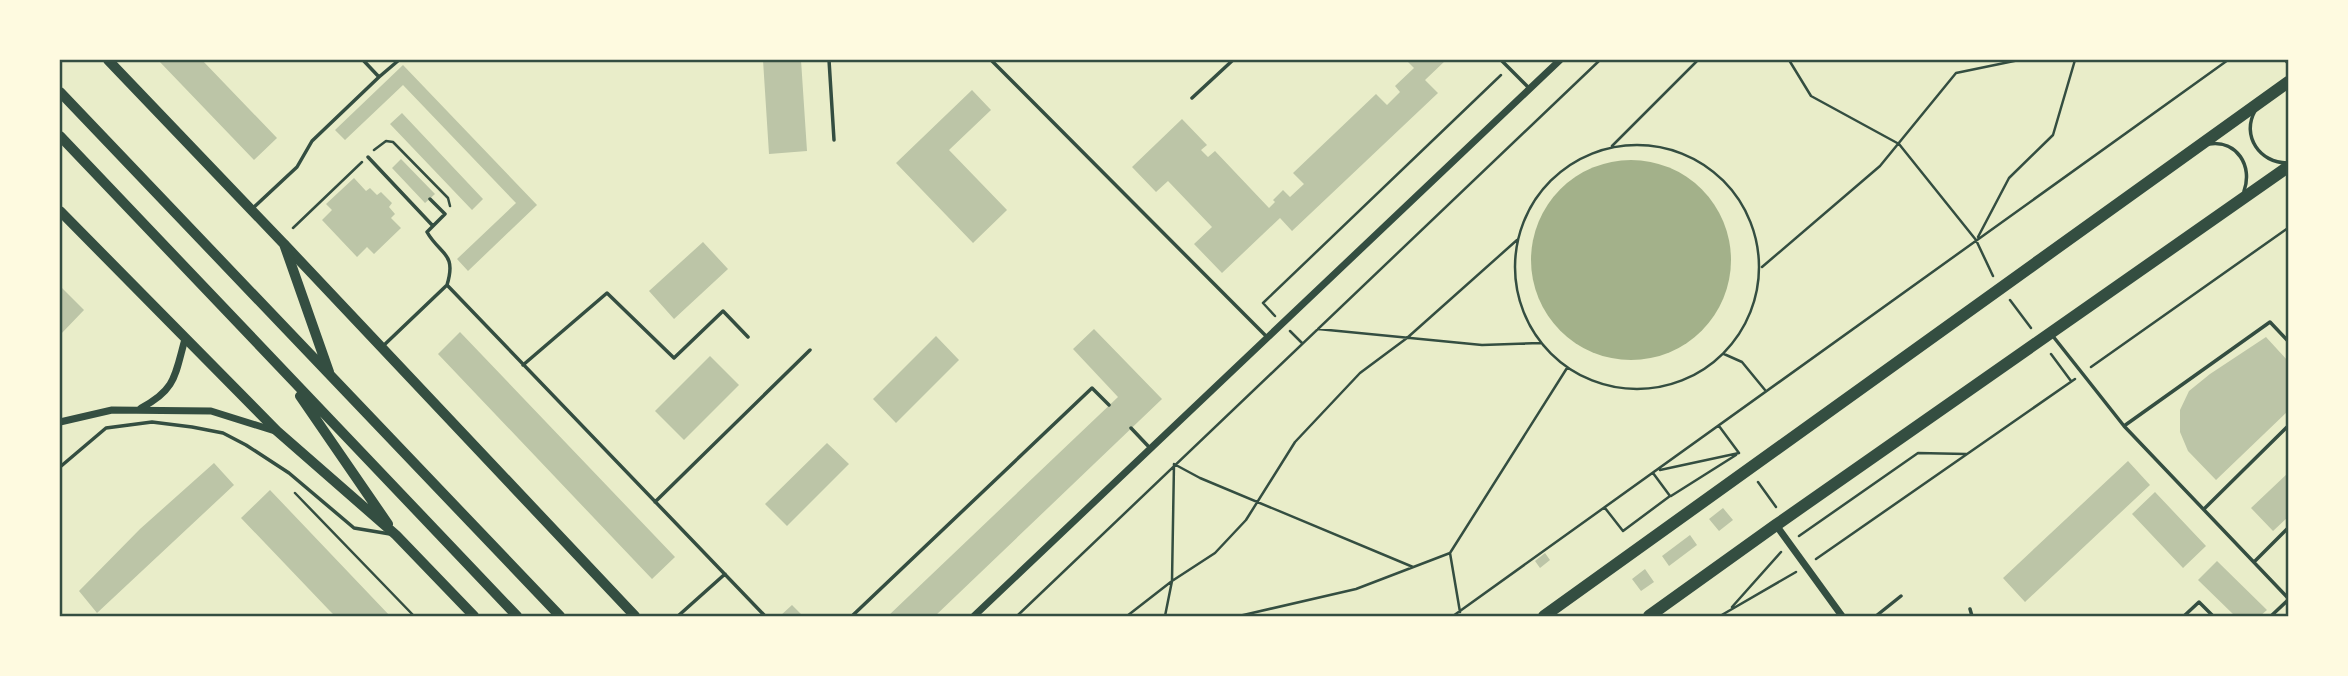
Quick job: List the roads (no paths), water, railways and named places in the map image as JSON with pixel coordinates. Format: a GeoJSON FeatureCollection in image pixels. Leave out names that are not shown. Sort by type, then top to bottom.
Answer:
{"type":"FeatureCollection","features":[{"type":"Feature","properties":{"kind":"main road"},"geometry":{"type":"LineString","coordinates":[[108,60],[284,244],[331,378]]}},
{"type":"Feature","properties":{"kind":"main road"},"geometry":{"type":"LineString","coordinates":[[1544,617],[2288,82]]}},
{"type":"Feature","properties":{"kind":"main road"},"geometry":{"type":"LineString","coordinates":[[60,92],[560,617]]}},
{"type":"Feature","properties":{"kind":"main road"},"geometry":{"type":"LineString","coordinates":[[60,136],[517,617]]}},
{"type":"Feature","properties":{"kind":"main road"},"geometry":{"type":"LineString","coordinates":[[1649,617],[2288,165]]}},
{"type":"Feature","properties":{"kind":"main road"},"geometry":{"type":"LineString","coordinates":[[60,211],[277,431],[396,535],[474,617]]}},
{"type":"Feature","properties":{"kind":"main road"},"geometry":{"type":"LineString","coordinates":[[282,370],[396,535]]}},
{"type":"Feature","properties":{"kind":"street"},"geometry":{"type":"LineString","coordinates":[[974,617],[1560,60]]}},
{"type":"Feature","properties":{"kind":"street"},"geometry":{"type":"LineString","coordinates":[[284,244],[635,617]]}},
{"type":"Feature","properties":{"kind":"street"},"geometry":{"type":"LineString","coordinates":[[141,409],[164,394],[172,384],[185,340]]}},
{"type":"Feature","properties":{"kind":"street"},"geometry":{"type":"LineString","coordinates":[[60,422],[112,410],[211,411],[277,431]]}},
{"type":"Feature","properties":{"kind":"street"},"geometry":{"type":"LineString","coordinates":[[1776,525],[1838,615]]}},
{"type":"Feature","properties":{"kind":"lane"},"geometry":{"type":"LineString","coordinates":[[363,60],[380,77]]}},
{"type":"Feature","properties":{"kind":"lane"},"geometry":{"type":"LineString","coordinates":[[251,211],[297,167],[312,141],[398,60]]}},
{"type":"Feature","properties":{"kind":"lane"},"geometry":{"type":"LineString","coordinates":[[829,60],[834,139]]}},
{"type":"Feature","properties":{"kind":"lane"},"geometry":{"type":"LineString","coordinates":[[991,60],[1268,337]]}},
{"type":"Feature","properties":{"kind":"lane"},"geometry":{"type":"LineString","coordinates":[[1192,98],[1233,60]]}},
{"type":"Feature","properties":{"kind":"lane"},"geometry":{"type":"LineString","coordinates":[[1501,60],[1530,88]]}},
{"type":"Feature","properties":{"kind":"lane"},"geometry":{"type":"LineString","coordinates":[[2260,103],[2252,116],[2250,126],[2254,145],[2267,159],[2288,165]]}},
{"type":"Feature","properties":{"kind":"lane"},"geometry":{"type":"LineString","coordinates":[[2199,147],[2213,143],[2222,144],[2234,150],[2244,161],[2248,180],[2238,202]]}},
{"type":"Feature","properties":{"kind":"lane"},"geometry":{"type":"LineString","coordinates":[[368,157],[433,226]]}},
{"type":"Feature","properties":{"kind":"lane"},"geometry":{"type":"LineString","coordinates":[[381,348],[447,285],[450,271],[447,255],[428,234],[445,214],[430,199]]}},
{"type":"Feature","properties":{"kind":"lane"},"geometry":{"type":"LineString","coordinates":[[447,285],[765,617]]}},
{"type":"Feature","properties":{"kind":"lane"},"geometry":{"type":"LineString","coordinates":[[523,365],[607,293],[674,358],[723,311],[748,337]]}},
{"type":"Feature","properties":{"kind":"lane"},"geometry":{"type":"LineString","coordinates":[[2124,426],[2270,322],[2288,341]]}},
{"type":"Feature","properties":{"kind":"lane"},"geometry":{"type":"LineString","coordinates":[[2050,333],[2124,426],[2288,599],[2271,617]]}},
{"type":"Feature","properties":{"kind":"lane"},"geometry":{"type":"LineString","coordinates":[[655,502],[810,350]]}},
{"type":"Feature","properties":{"kind":"lane"},"geometry":{"type":"LineString","coordinates":[[852,617],[1092,388],[1109,405]]}},
{"type":"Feature","properties":{"kind":"lane"},"geometry":{"type":"LineString","coordinates":[[60,467],[106,428],[152,422],[223,433],[289,473],[354,528],[396,535]]}},
{"type":"Feature","properties":{"kind":"lane"},"geometry":{"type":"LineString","coordinates":[[2204,509],[2288,426]]}},
{"type":"Feature","properties":{"kind":"lane"},"geometry":{"type":"LineString","coordinates":[[1131,428],[1151,449]]}},
{"type":"Feature","properties":{"kind":"lane"},"geometry":{"type":"LineString","coordinates":[[2254,562],[2288,528]]}},
{"type":"Feature","properties":{"kind":"lane"},"geometry":{"type":"LineString","coordinates":[[678,617],[725,574]]}},
{"type":"Feature","properties":{"kind":"lane"},"geometry":{"type":"LineString","coordinates":[[1876,617],[1901,596]]}},
{"type":"Feature","properties":{"kind":"lane"},"geometry":{"type":"LineString","coordinates":[[2184,617],[2199,602],[2213,617]]}},
{"type":"Feature","properties":{"kind":"lane"},"geometry":{"type":"LineString","coordinates":[[1970,609],[1972,617]]}}]}
